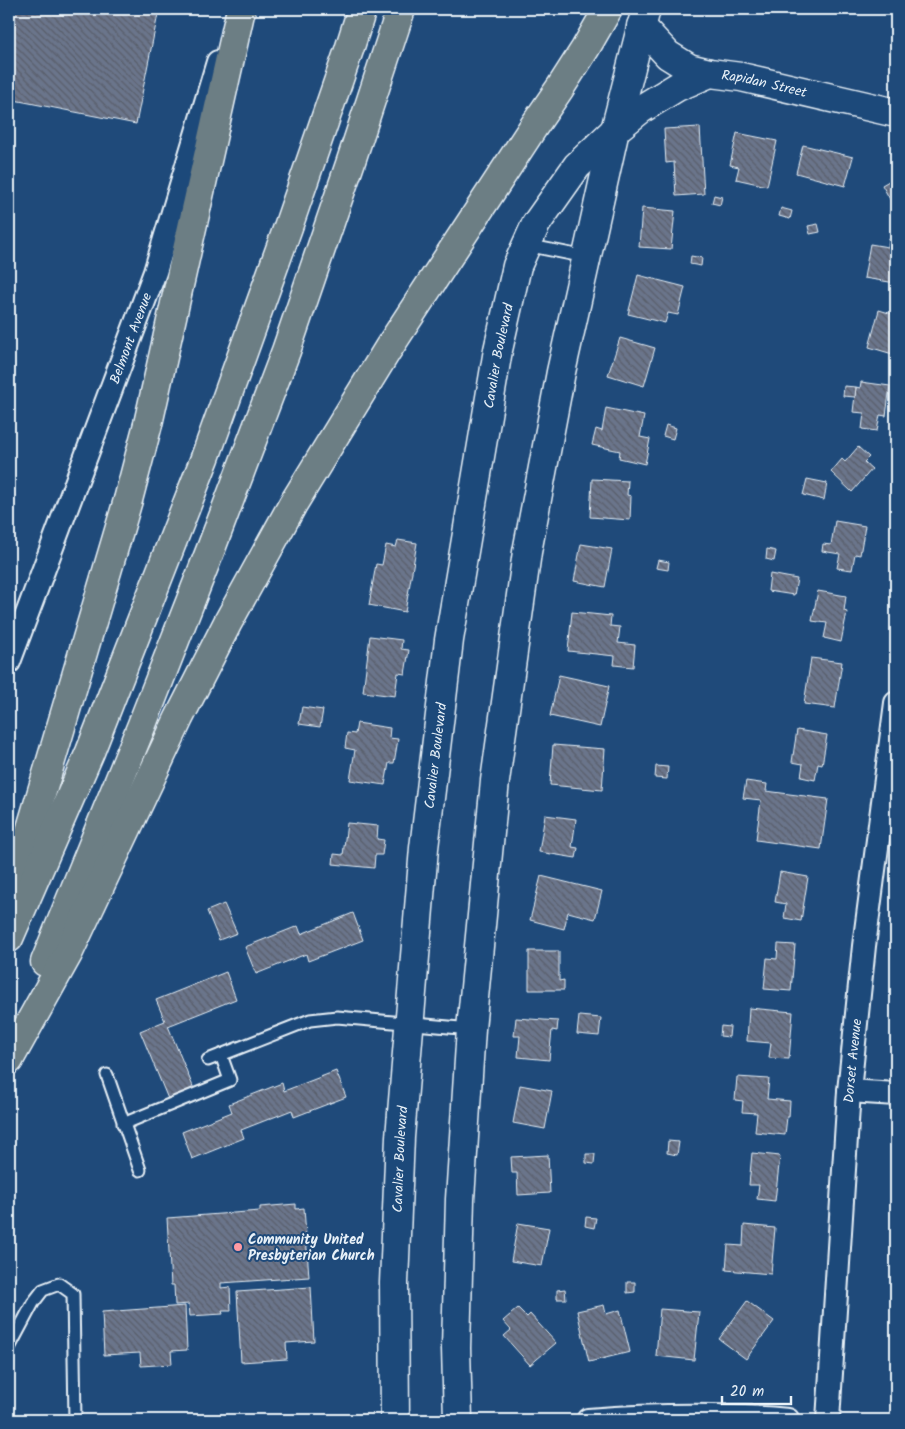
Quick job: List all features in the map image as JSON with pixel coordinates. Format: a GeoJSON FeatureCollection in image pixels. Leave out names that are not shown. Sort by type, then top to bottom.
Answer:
{"type":"FeatureCollection","features":[{"type":"Feature","properties":{"kind":"highway"},"geometry":{"type":"LineString","coordinates":[[9,918],[24,852],[125,509],[148,424],[241,9]]}},
{"type":"Feature","properties":{"kind":"highway"},"geometry":{"type":"LineString","coordinates":[[9,938],[90,752],[205,458],[288,227],[362,9]]}},
{"type":"Feature","properties":{"kind":"highway"},"geometry":{"type":"LineString","coordinates":[[9,1046],[142,727],[216,537],[286,351],[401,9]]}},
{"type":"Feature","properties":{"kind":"highway"},"geometry":{"type":"LineString","coordinates":[[9,1060],[68,954],[179,718],[228,622],[293,504],[388,349],[565,80],[608,9]]}},
{"type":"Feature","properties":{"kind":"main road"},"geometry":{"type":"LineString","coordinates":[[644,17],[668,55],[689,68],[710,73]]}},
{"type":"Feature","properties":{"kind":"main road"},"geometry":{"type":"LineString","coordinates":[[458,1420],[456,1348],[460,1200],[471,1029],[495,781],[526,552],[561,372],[615,130],[644,17]]}},
{"type":"Feature","properties":{"kind":"main road","name":"Rapidan Street"},"geometry":{"type":"LineString","coordinates":[[615,130],[641,109],[677,87],[710,73],[741,77],[896,113]]}},
{"type":"Feature","properties":{"kind":"main road","name":"Cavalier Boulevard"},"geometry":{"type":"LineString","coordinates":[[395,1420],[394,1283],[400,1137],[424,848],[449,640],[498,350],[517,266],[536,224],[577,166],[615,130]]}},
{"type":"Feature","properties":{"kind":"street","name":"Belmont Avenue"},"geometry":{"type":"LineString","coordinates":[[9,662],[155,272],[235,9]]}},
{"type":"Feature","properties":{"kind":"street","name":"Dorset Avenue"},"geometry":{"type":"LineString","coordinates":[[828,1420],[849,1091],[864,946],[894,739],[896,703]]}},
{"type":"Feature","properties":{"kind":"street"},"geometry":{"type":"LineString","coordinates":[[849,1091],[896,1094]]}},
{"type":"Feature","properties":{"kind":"street"},"geometry":{"type":"LineString","coordinates":[[588,1420],[694,1416],[788,1420]]}},
{"type":"Feature","properties":{"kind":"lane"},"geometry":{"type":"LineString","coordinates":[[526,245],[586,257]]}},
{"type":"Feature","properties":{"kind":"lane"},"geometry":{"type":"LineString","coordinates":[[208,1060],[310,1020],[337,1017],[471,1029]]}},
{"type":"Feature","properties":{"kind":"lane"},"geometry":{"type":"LineString","coordinates":[[123,1124],[230,1080],[221,1055]]}},
{"type":"Feature","properties":{"kind":"lane"},"geometry":{"type":"LineString","coordinates":[[107,1075],[140,1170]]}},
{"type":"Feature","properties":{"kind":"lane"},"geometry":{"type":"LineString","coordinates":[[9,1348],[33,1303],[44,1290],[59,1284],[72,1294],[75,1420]]}},
{"type":"Feature","properties":{"kind":"building"},"geometry":{"type":"Polygon","coordinates":[[[9,9],[159,9],[136,124],[9,99],[9,9]]]}},
{"type":"Feature","properties":{"kind":"building"},"geometry":{"type":"Polygon","coordinates":[[[700,127],[704,194],[676,196],[674,162],[666,163],[664,129],[700,127]]]}},
{"type":"Feature","properties":{"kind":"building"},"geometry":{"type":"Polygon","coordinates":[[[737,133],[777,141],[767,186],[736,179],[739,167],[730,165],[737,133]]]}},
{"type":"Feature","properties":{"kind":"building"},"geometry":{"type":"Polygon","coordinates":[[[803,145],[853,157],[845,186],[796,173],[803,145]]]}},
{"type":"Feature","properties":{"kind":"building"},"geometry":{"type":"Polygon","coordinates":[[[896,177],[896,210],[882,185],[896,177]]]}},
{"type":"Feature","properties":{"kind":"building"},"geometry":{"type":"Polygon","coordinates":[[[714,195],[722,197],[720,205],[712,203],[714,195]]]}},
{"type":"Feature","properties":{"kind":"building"},"geometry":{"type":"Polygon","coordinates":[[[642,208],[675,211],[671,249],[639,247],[642,208]]]}},
{"type":"Feature","properties":{"kind":"building"},"geometry":{"type":"Polygon","coordinates":[[[781,208],[792,211],[790,219],[779,216],[781,208]]]}},
{"type":"Feature","properties":{"kind":"building"},"geometry":{"type":"Polygon","coordinates":[[[818,224],[820,232],[810,234],[808,226],[818,224]]]}},
{"type":"Feature","properties":{"kind":"building"},"geometry":{"type":"Polygon","coordinates":[[[889,239],[896,241],[896,283],[864,278],[870,244],[888,247],[889,239]]]}},
{"type":"Feature","properties":{"kind":"building"},"geometry":{"type":"Polygon","coordinates":[[[691,256],[702,258],[701,266],[690,264],[691,256]]]}},
{"type":"Feature","properties":{"kind":"building"},"geometry":{"type":"Polygon","coordinates":[[[638,275],[685,287],[678,315],[668,313],[665,323],[628,314],[638,275]]]}},
{"type":"Feature","properties":{"kind":"building"},"geometry":{"type":"Polygon","coordinates":[[[879,310],[896,315],[896,355],[869,347],[879,310]]]}},
{"type":"Feature","properties":{"kind":"building"},"geometry":{"type":"Polygon","coordinates":[[[620,338],[655,348],[644,386],[608,375],[620,338]]]}},
{"type":"Feature","properties":{"kind":"building"},"geometry":{"type":"Polygon","coordinates":[[[861,382],[890,386],[886,416],[880,415],[877,431],[862,429],[864,413],[853,412],[856,387],[860,388],[861,382]]]}},
{"type":"Feature","properties":{"kind":"building"},"geometry":{"type":"Polygon","coordinates":[[[844,386],[856,387],[855,397],[843,396],[844,386]]]}},
{"type":"Feature","properties":{"kind":"building"},"geometry":{"type":"Polygon","coordinates":[[[606,408],[644,416],[640,437],[650,439],[645,464],[619,458],[620,451],[592,445],[596,429],[602,431],[606,408]]]}},
{"type":"Feature","properties":{"kind":"building"},"geometry":{"type":"Polygon","coordinates":[[[666,425],[676,428],[673,439],[663,436],[666,425]]]}},
{"type":"Feature","properties":{"kind":"building"},"geometry":{"type":"Polygon","coordinates":[[[858,447],[869,457],[864,462],[872,469],[852,492],[831,472],[842,459],[845,462],[858,447]]]}},
{"type":"Feature","properties":{"kind":"building"},"geometry":{"type":"Polygon","coordinates":[[[592,479],[628,481],[627,495],[631,496],[630,520],[590,517],[592,479]]]}},
{"type":"Feature","properties":{"kind":"building"},"geometry":{"type":"Polygon","coordinates":[[[807,479],[827,483],[824,500],[803,495],[807,479]]]}},
{"type":"Feature","properties":{"kind":"building"},"geometry":{"type":"Polygon","coordinates":[[[835,521],[865,526],[860,555],[855,554],[852,570],[837,568],[840,554],[822,551],[823,544],[831,545],[835,521]]]}},
{"type":"Feature","properties":{"kind":"building"},"geometry":{"type":"Polygon","coordinates":[[[398,540],[417,543],[405,612],[369,605],[376,564],[382,565],[386,545],[396,547],[398,540]]]}},
{"type":"Feature","properties":{"kind":"building"},"geometry":{"type":"Polygon","coordinates":[[[581,544],[612,549],[605,587],[574,581],[581,544]]]}},
{"type":"Feature","properties":{"kind":"building"},"geometry":{"type":"Polygon","coordinates":[[[767,549],[776,551],[774,561],[766,559],[767,549]]]}},
{"type":"Feature","properties":{"kind":"building"},"geometry":{"type":"Polygon","coordinates":[[[658,560],[669,562],[668,570],[656,568],[658,560]]]}},
{"type":"Feature","properties":{"kind":"building"},"geometry":{"type":"Polygon","coordinates":[[[770,574],[797,579],[794,595],[768,591],[770,574]]]}},
{"type":"Feature","properties":{"kind":"building"},"geometry":{"type":"Polygon","coordinates":[[[818,591],[846,596],[844,611],[847,612],[841,642],[824,638],[827,623],[812,621],[818,591]]]}},
{"type":"Feature","properties":{"kind":"building"},"geometry":{"type":"Polygon","coordinates":[[[572,612],[611,616],[610,626],[620,627],[618,643],[635,645],[633,667],[614,665],[615,656],[568,651],[572,612]]]}},
{"type":"Feature","properties":{"kind":"building"},"geometry":{"type":"Polygon","coordinates":[[[370,636],[402,640],[401,649],[409,650],[405,674],[398,673],[395,696],[363,692],[370,636]]]}},
{"type":"Feature","properties":{"kind":"building"},"geometry":{"type":"Polygon","coordinates":[[[811,658],[842,662],[835,708],[804,704],[811,658]]]}},
{"type":"Feature","properties":{"kind":"building"},"geometry":{"type":"Polygon","coordinates":[[[559,675],[609,686],[600,727],[550,716],[559,675]]]}},
{"type":"Feature","properties":{"kind":"building"},"geometry":{"type":"Polygon","coordinates":[[[302,707],[323,710],[320,727],[299,724],[302,707]]]}},
{"type":"Feature","properties":{"kind":"building"},"geometry":{"type":"Polygon","coordinates":[[[357,723],[390,728],[389,738],[398,739],[394,763],[389,763],[385,785],[350,780],[355,750],[345,748],[347,733],[355,734],[357,723]]]}},
{"type":"Feature","properties":{"kind":"building"},"geometry":{"type":"Polygon","coordinates":[[[797,730],[827,735],[822,765],[818,764],[815,780],[801,777],[803,764],[792,762],[797,730]]]}},
{"type":"Feature","properties":{"kind":"building"},"geometry":{"type":"Polygon","coordinates":[[[553,745],[605,749],[602,790],[550,785],[553,745]]]}},
{"type":"Feature","properties":{"kind":"building"},"geometry":{"type":"Polygon","coordinates":[[[656,766],[668,767],[667,779],[655,778],[656,766]]]}},
{"type":"Feature","properties":{"kind":"building"},"geometry":{"type":"Polygon","coordinates":[[[746,781],[767,784],[766,791],[828,799],[821,849],[756,840],[761,800],[743,798],[746,781]]]}},
{"type":"Feature","properties":{"kind":"building"},"geometry":{"type":"Polygon","coordinates":[[[545,815],[576,819],[572,847],[578,848],[576,858],[539,852],[545,815]]]}},
{"type":"Feature","properties":{"kind":"building"},"geometry":{"type":"Polygon","coordinates":[[[347,823],[378,826],[377,839],[384,840],[382,855],[375,855],[374,868],[333,864],[334,854],[343,855],[347,823]]]}},
{"type":"Feature","properties":{"kind":"building"},"geometry":{"type":"Polygon","coordinates":[[[780,872],[808,877],[801,921],[784,918],[786,904],[775,902],[780,872]]]}},
{"type":"Feature","properties":{"kind":"building"},"geometry":{"type":"Polygon","coordinates":[[[541,876],[602,891],[595,919],[568,912],[564,929],[530,920],[541,876]]]}},
{"type":"Feature","properties":{"kind":"building"},"geometry":{"type":"Polygon","coordinates":[[[224,904],[237,933],[219,940],[207,911],[224,904]]]}},
{"type":"Feature","properties":{"kind":"building"},"geometry":{"type":"Polygon","coordinates":[[[353,913],[363,940],[308,961],[306,954],[256,974],[245,947],[298,926],[301,934],[353,913]]]}},
{"type":"Feature","properties":{"kind":"building"},"geometry":{"type":"Polygon","coordinates":[[[778,944],[795,945],[791,991],[764,989],[767,958],[777,959],[778,944]]]}},
{"type":"Feature","properties":{"kind":"building"},"geometry":{"type":"Polygon","coordinates":[[[529,951],[559,951],[559,981],[564,980],[564,990],[529,990],[529,951]]]}},
{"type":"Feature","properties":{"kind":"building"},"geometry":{"type":"Polygon","coordinates":[[[226,972],[236,999],[168,1026],[194,1089],[168,1099],[140,1031],[165,1021],[156,1000],[226,972]]]}},
{"type":"Feature","properties":{"kind":"building"},"geometry":{"type":"Polygon","coordinates":[[[749,1008],[793,1012],[789,1059],[769,1058],[771,1043],[747,1041],[749,1008]]]}},
{"type":"Feature","properties":{"kind":"building"},"geometry":{"type":"Polygon","coordinates":[[[579,1016],[601,1018],[599,1036],[577,1034],[579,1016]]]}},
{"type":"Feature","properties":{"kind":"building"},"geometry":{"type":"Polygon","coordinates":[[[516,1018],[558,1021],[557,1031],[552,1030],[549,1060],[518,1057],[520,1036],[514,1036],[516,1018]]]}},
{"type":"Feature","properties":{"kind":"building"},"geometry":{"type":"Polygon","coordinates":[[[721,1026],[730,1027],[729,1037],[720,1036],[721,1026]]]}},
{"type":"Feature","properties":{"kind":"building"},"geometry":{"type":"Polygon","coordinates":[[[336,1071],[346,1097],[294,1117],[292,1110],[241,1130],[244,1138],[192,1159],[182,1132],[232,1112],[229,1104],[282,1083],[284,1091],[336,1071]]]}},
{"type":"Feature","properties":{"kind":"building"},"geometry":{"type":"Polygon","coordinates":[[[737,1077],[769,1079],[767,1099],[790,1101],[785,1135],[755,1132],[757,1113],[742,1112],[743,1101],[735,1100],[737,1077]]]}},
{"type":"Feature","properties":{"kind":"building"},"geometry":{"type":"Polygon","coordinates":[[[520,1085],[552,1091],[545,1129],[513,1123],[520,1085]]]}},
{"type":"Feature","properties":{"kind":"building"},"geometry":{"type":"Polygon","coordinates":[[[668,1141],[679,1142],[677,1155],[667,1153],[668,1141]]]}},
{"type":"Feature","properties":{"kind":"building"},"geometry":{"type":"Polygon","coordinates":[[[752,1153],[780,1156],[775,1201],[757,1199],[759,1185],[749,1185],[752,1153]]]}},
{"type":"Feature","properties":{"kind":"building"},"geometry":{"type":"Polygon","coordinates":[[[586,1154],[595,1154],[594,1164],[586,1163],[586,1154]]]}},
{"type":"Feature","properties":{"kind":"building"},"geometry":{"type":"Polygon","coordinates":[[[548,1155],[550,1193],[518,1195],[517,1173],[512,1173],[511,1157],[548,1155]]]}},
{"type":"Feature","properties":{"kind":"building","name":"Community United Presbyterian Church"},"geometry":{"type":"Polygon","coordinates":[[[296,1204],[296,1209],[304,1208],[309,1277],[221,1283],[221,1288],[230,1287],[231,1311],[222,1311],[223,1314],[190,1316],[189,1304],[175,1305],[174,1285],[171,1285],[167,1218],[260,1211],[260,1207],[296,1204]]]}},
{"type":"Feature","properties":{"kind":"building"},"geometry":{"type":"Polygon","coordinates":[[[586,1217],[596,1218],[594,1228],[585,1226],[586,1217]]]}},
{"type":"Feature","properties":{"kind":"building"},"geometry":{"type":"Polygon","coordinates":[[[518,1223],[549,1228],[542,1266],[511,1261],[518,1223]]]}},
{"type":"Feature","properties":{"kind":"building"},"geometry":{"type":"Polygon","coordinates":[[[744,1225],[775,1228],[771,1274],[726,1270],[728,1245],[743,1246],[744,1225]]]}},
{"type":"Feature","properties":{"kind":"building"},"geometry":{"type":"Polygon","coordinates":[[[627,1282],[635,1282],[635,1292],[627,1293],[627,1282]]]}},
{"type":"Feature","properties":{"kind":"building"},"geometry":{"type":"Polygon","coordinates":[[[311,1287],[314,1341],[286,1343],[287,1359],[241,1362],[237,1292],[311,1287]]]}},
{"type":"Feature","properties":{"kind":"building"},"geometry":{"type":"Polygon","coordinates":[[[565,1289],[566,1299],[557,1299],[557,1290],[565,1289]]]}},
{"type":"Feature","properties":{"kind":"building"},"geometry":{"type":"Polygon","coordinates":[[[747,1301],[774,1321],[746,1359],[719,1339],[747,1301]]]}},
{"type":"Feature","properties":{"kind":"building"},"geometry":{"type":"Polygon","coordinates":[[[604,1305],[606,1314],[620,1310],[630,1352],[589,1362],[577,1311],[604,1305]]]}},
{"type":"Feature","properties":{"kind":"building"},"geometry":{"type":"Polygon","coordinates":[[[185,1306],[187,1350],[171,1351],[172,1364],[141,1366],[140,1353],[104,1355],[102,1312],[185,1306]]]}},
{"type":"Feature","properties":{"kind":"building"},"geometry":{"type":"Polygon","coordinates":[[[518,1308],[527,1317],[530,1314],[556,1343],[530,1365],[504,1336],[511,1330],[503,1321],[518,1308]]]}},
{"type":"Feature","properties":{"kind":"building"},"geometry":{"type":"Polygon","coordinates":[[[660,1309],[699,1312],[694,1360],[656,1356],[660,1309]]]}},
{"type":"Feature","properties":{"kind":"place","name":"Community United Presbyterian Church"},"geometry":{"type":"Point","coordinates":[238,1247]}}]}
